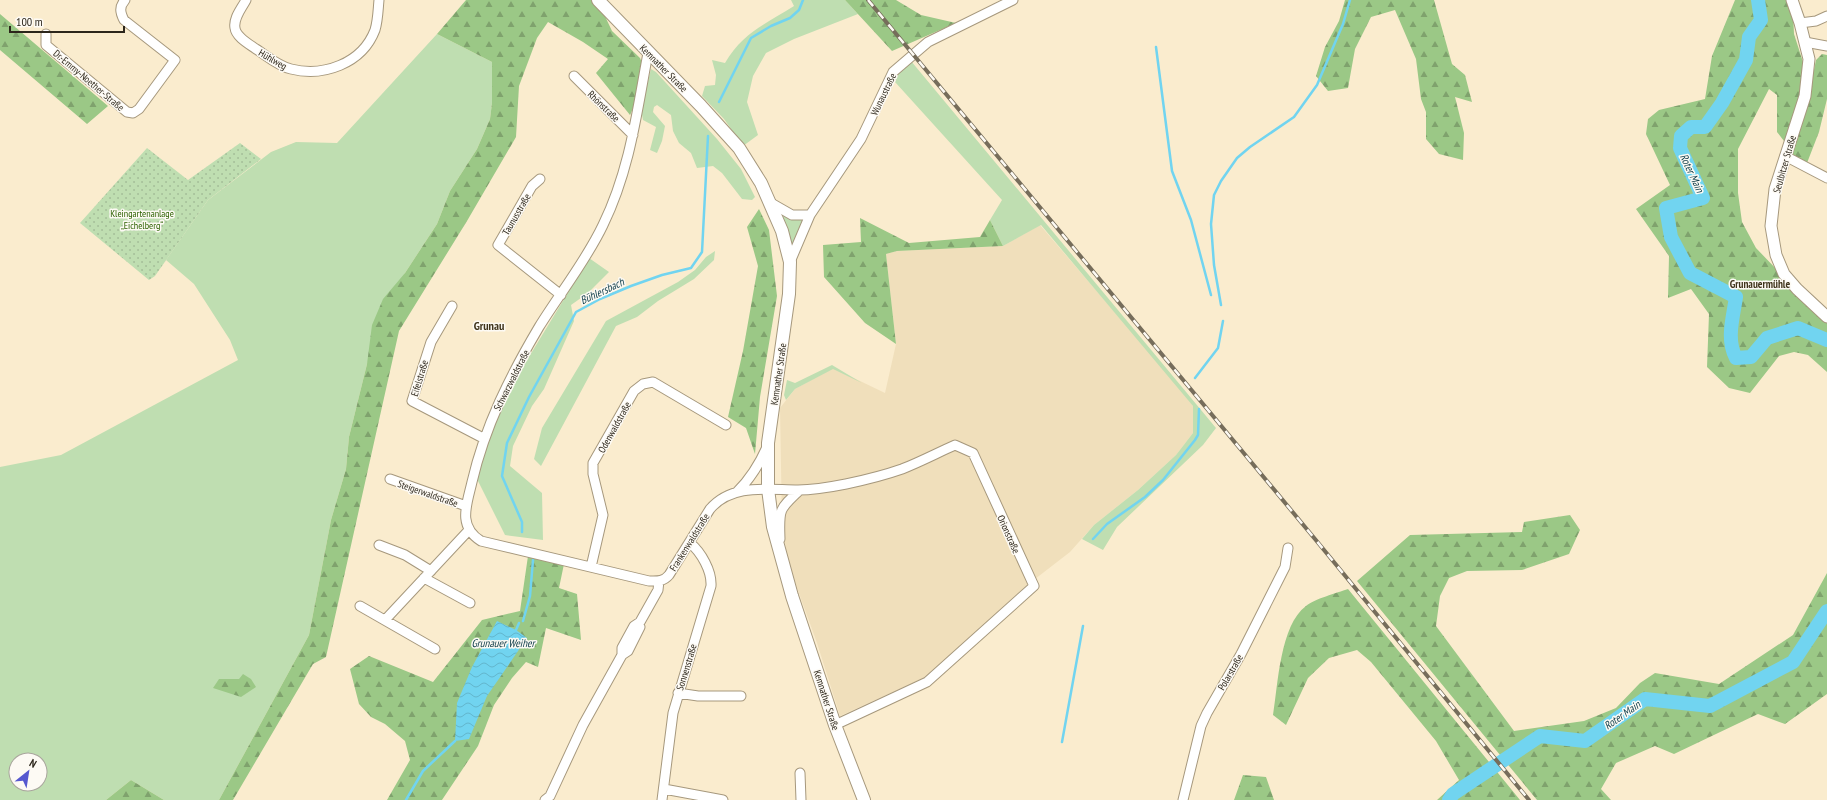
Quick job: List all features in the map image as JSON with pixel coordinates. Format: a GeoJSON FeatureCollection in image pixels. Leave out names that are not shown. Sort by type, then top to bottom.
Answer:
{"type":"FeatureCollection","features":[{"type":"Feature","properties":{"kind":"main road","name":"Kemnather Straße"},"geometry":{"type":"LineString","coordinates":[[598,0],[739,148],[761,183],[782,231],[790,262],[789,294],[768,443],[768,489],[773,527],[835,725],[864,800]]}},
{"type":"Feature","properties":{"kind":"street","name":"Dr.-Emmy-Noether-Straße"},"geometry":{"type":"LineString","coordinates":[[46,34],[46,45],[127,112],[133,112],[139,109],[175,60],[124,20],[120,8],[125,0]]}},
{"type":"Feature","properties":{"kind":"street","name":"Hühlweg"},"geometry":{"type":"LineString","coordinates":[[246,0],[235,21],[235,28],[238,35],[279,64],[290,69],[304,71],[326,71],[347,63],[366,45],[374,32],[378,20],[379,0]]}},
{"type":"Feature","properties":{"kind":"street","name":"Wunaustraße"},"geometry":{"type":"LineString","coordinates":[[790,262],[810,215],[861,139],[890,77],[898,67],[920,48],[938,36],[1013,0]]}},
{"type":"Feature","properties":{"kind":"street","name":"Seulbitzer Straße"},"geometry":{"type":"LineString","coordinates":[[1792,0],[1806,42],[1809,59],[1805,96],[1775,189],[1771,226],[1776,255],[1784,274],[1797,289],[1827,317]]}},
{"type":"Feature","properties":{"kind":"street"},"geometry":{"type":"LineString","coordinates":[[1800,23],[1816,21],[1827,16]]}},
{"type":"Feature","properties":{"kind":"street"},"geometry":{"type":"LineString","coordinates":[[1806,42],[1827,46]]}},
{"type":"Feature","properties":{"kind":"street","name":"Schwarzwaldstraße"},"geometry":{"type":"LineString","coordinates":[[468,530],[465,519],[466,506],[483,438],[507,384],[539,326],[561,294],[603,225],[623,176],[634,135],[648,53]]}},
{"type":"Feature","properties":{"kind":"street","name":"Rhönstraße"},"geometry":{"type":"LineString","coordinates":[[574,76],[634,135]]}},
{"type":"Feature","properties":{"kind":"street"},"geometry":{"type":"LineString","coordinates":[[1785,156],[1827,178]]}},
{"type":"Feature","properties":{"kind":"street","name":"Taunusstraße"},"geometry":{"type":"LineString","coordinates":[[540,179],[532,186],[498,245],[561,294]]}},
{"type":"Feature","properties":{"kind":"street"},"geometry":{"type":"LineString","coordinates":[[771,203],[792,215],[810,215]]}},
{"type":"Feature","properties":{"kind":"street","name":"Eifelstraße"},"geometry":{"type":"LineString","coordinates":[[452,306],[432,342],[412,401],[483,438]]}},
{"type":"Feature","properties":{"kind":"street","name":"Odenwaldstraße"},"geometry":{"type":"LineString","coordinates":[[591,567],[603,515],[593,474],[593,463],[634,391],[643,384],[653,382],[726,425]]}},
{"type":"Feature","properties":{"kind":"street","name":"Frankenwaldstraße"},"geometry":{"type":"LineString","coordinates":[[737,492],[758,467],[768,443]]}},
{"type":"Feature","properties":{"kind":"street","name":"Orionstraße"},"geometry":{"type":"LineString","coordinates":[[768,489],[800,490],[846,484],[901,469],[955,445],[965,448],[973,453],[1034,586],[927,682],[835,725]]}},
{"type":"Feature","properties":{"kind":"street","name":"Steigerwaldstraße"},"geometry":{"type":"LineString","coordinates":[[390,479],[466,506]]}},
{"type":"Feature","properties":{"kind":"street","name":"Frankenwaldstraße"},"geometry":{"type":"LineString","coordinates":[[549,799],[583,725],[622,655],[622,648],[634,626],[640,622],[658,590],[659,581],[666,578],[717,500],[737,492],[768,489]]}},
{"type":"Feature","properties":{"kind":"street"},"geometry":{"type":"LineString","coordinates":[[780,553],[779,515],[784,504],[800,490]]}},
{"type":"Feature","properties":{"kind":"street"},"geometry":{"type":"LineString","coordinates":[[385,620],[468,530],[481,541],[649,581],[659,581]]}},
{"type":"Feature","properties":{"kind":"street","name":"Sonnenstraße"},"geometry":{"type":"LineString","coordinates":[[662,800],[673,713],[711,586],[712,578],[695,548],[690,543]]}},
{"type":"Feature","properties":{"kind":"street"},"geometry":{"type":"LineString","coordinates":[[379,545],[405,555],[431,571]]}},
{"type":"Feature","properties":{"kind":"street","name":"Polarstraße"},"geometry":{"type":"LineString","coordinates":[[1183,800],[1201,726],[1244,648],[1285,567],[1288,548]]}},
{"type":"Feature","properties":{"kind":"street"},"geometry":{"type":"LineString","coordinates":[[424,578],[470,604]]}},
{"type":"Feature","properties":{"kind":"street"},"geometry":{"type":"LineString","coordinates":[[360,606],[435,649]]}},
{"type":"Feature","properties":{"kind":"street"},"geometry":{"type":"LineString","coordinates":[[678,693],[698,696],[741,696]]}},
{"type":"Feature","properties":{"kind":"street"},"geometry":{"type":"LineString","coordinates":[[800,773],[801,800]]}},
{"type":"Feature","properties":{"kind":"street"},"geometry":{"type":"LineString","coordinates":[[664,789],[723,800]]}},
{"type":"Feature","properties":{"kind":"shaded area"},"geometry":{"type":"Polygon","coordinates":[[[1040,225],[1185,394],[1193,406],[1193,433],[1176,455],[1138,490],[1094,525],[1070,552],[1026,586],[926,677],[840,716],[817,643],[788,563],[782,523],[780,408],[795,389],[833,368],[885,393],[896,344],[886,254],[897,251],[1003,246],[1040,225]]]}},
{"type":"Feature","properties":{"kind":"green space"},"geometry":{"type":"Polygon","coordinates":[[[466,0],[591,0],[603,12],[612,31],[640,58],[643,65],[634,106],[630,115],[596,73],[608,59],[583,42],[548,22],[537,38],[519,86],[516,137],[467,221],[399,331],[326,657],[313,664],[233,800],[219,800],[309,635],[331,520],[346,469],[349,437],[367,364],[372,325],[383,299],[405,273],[437,224],[450,191],[477,149],[490,119],[492,103],[492,62],[437,34],[466,0]]]}},
{"type":"Feature","properties":{"kind":"green space"},"geometry":{"type":"Polygon","coordinates":[[[791,0],[845,0],[858,14],[794,39],[766,53],[753,76],[747,102],[758,135],[743,146],[724,119],[702,96],[705,86],[715,85],[716,75],[712,60],[725,63],[732,52],[747,36],[794,6],[791,0]]]}},
{"type":"Feature","properties":{"kind":"green space"},"geometry":{"type":"Polygon","coordinates":[[[845,0],[896,0],[921,15],[956,23],[892,51],[845,0]]]}},
{"type":"Feature","properties":{"kind":"green space"},"geometry":{"type":"Polygon","coordinates":[[[1345,0],[1434,0],[1452,64],[1465,75],[1472,102],[1455,97],[1464,133],[1463,160],[1439,154],[1426,139],[1426,112],[1421,99],[1416,59],[1395,10],[1371,17],[1355,49],[1348,88],[1328,91],[1316,76],[1325,47],[1339,21],[1345,0]]]}},
{"type":"Feature","properties":{"kind":"green space"},"geometry":{"type":"Polygon","coordinates":[[[1735,0],[1786,0],[1793,13],[1794,34],[1803,62],[1803,78],[1799,99],[1784,141],[1777,132],[1777,95],[1769,89],[1738,149],[1738,193],[1742,222],[1756,248],[1827,322],[1827,372],[1808,355],[1794,352],[1779,356],[1750,393],[1729,388],[1707,367],[1709,314],[1691,289],[1668,298],[1669,256],[1636,209],[1670,185],[1646,134],[1648,119],[1659,110],[1705,99],[1712,56],[1735,0]]]}},
{"type":"Feature","properties":{"kind":"green space"},"geometry":{"type":"Polygon","coordinates":[[[0,14],[108,106],[87,124],[0,50],[0,14]]]}},
{"type":"Feature","properties":{"kind":"green space"},"geometry":{"type":"Polygon","coordinates":[[[437,34],[492,62],[492,103],[490,119],[477,149],[450,191],[437,224],[405,273],[367,364],[349,437],[346,469],[331,520],[309,635],[219,800],[164,800],[131,780],[106,800],[0,800],[0,467],[61,455],[238,360],[230,340],[194,284],[166,260],[208,200],[271,152],[296,142],[337,143],[437,34]]]}},
{"type":"Feature","properties":{"kind":"green space"},"geometry":{"type":"Polygon","coordinates":[[[1822,54],[1827,55],[1827,99],[1819,132],[1807,163],[1789,152],[1806,110],[1816,60],[1822,54]]]}},
{"type":"Feature","properties":{"kind":"green space"},"geometry":{"type":"Polygon","coordinates":[[[911,61],[1216,428],[1203,445],[1117,527],[1103,550],[1082,539],[1094,525],[1138,490],[1176,455],[1193,433],[1193,406],[1041,225],[1003,246],[990,220],[1002,200],[895,82],[900,70],[911,61]]]}},
{"type":"Feature","properties":{"kind":"green space"},"geometry":{"type":"Polygon","coordinates":[[[651,69],[656,72],[717,139],[741,169],[755,197],[752,200],[742,199],[722,173],[713,166],[697,168],[691,153],[679,143],[673,131],[671,115],[657,105],[654,107],[653,112],[665,126],[662,141],[657,153],[650,150],[656,127],[643,120],[641,109],[651,69]]]}},
{"type":"Feature","properties":{"kind":"green space","name":"Kleingartenanlage „Eichelberg“"},"geometry":{"type":"Polygon","coordinates":[[[240,143],[261,159],[208,200],[155,276],[149,280],[80,223],[147,148],[188,180],[240,143]]]}},
{"type":"Feature","properties":{"kind":"green space"},"geometry":{"type":"Polygon","coordinates":[[[759,209],[769,230],[777,296],[760,397],[755,454],[746,428],[728,417],[743,351],[758,266],[747,227],[759,209]]]}},
{"type":"Feature","properties":{"kind":"green space"},"geometry":{"type":"Polygon","coordinates":[[[781,210],[807,217],[792,247],[791,245],[781,210]]]}},
{"type":"Feature","properties":{"kind":"green space"},"geometry":{"type":"Polygon","coordinates":[[[860,218],[909,243],[980,237],[990,220],[1003,246],[897,251],[886,254],[896,344],[865,323],[824,277],[823,245],[861,242],[860,218]]]}},
{"type":"Feature","properties":{"kind":"green space"},"geometry":{"type":"Polygon","coordinates":[[[715,251],[714,260],[694,279],[658,301],[637,317],[616,326],[541,466],[534,459],[542,428],[606,321],[678,282],[695,270],[706,257],[715,251]]]}},
{"type":"Feature","properties":{"kind":"green space"},"geometry":{"type":"Polygon","coordinates":[[[589,258],[609,272],[588,293],[571,305],[574,321],[544,389],[532,406],[513,446],[510,466],[542,493],[543,540],[505,535],[477,479],[487,438],[510,388],[589,258]]]}},
{"type":"Feature","properties":{"kind":"green space"},"geometry":{"type":"Polygon","coordinates":[[[832,365],[862,383],[833,369],[795,389],[786,400],[784,395],[787,380],[795,383],[832,365]]]}},
{"type":"Feature","properties":{"kind":"green space"},"geometry":{"type":"Polygon","coordinates":[[[1570,515],[1580,530],[1569,554],[1522,570],[1467,571],[1449,578],[1440,596],[1436,626],[1514,731],[1584,721],[1616,708],[1640,683],[1655,673],[1719,684],[1793,635],[1827,573],[1827,694],[1785,724],[1758,714],[1674,754],[1655,746],[1616,763],[1601,789],[1611,800],[1537,800],[1357,581],[1410,535],[1522,532],[1524,522],[1570,515]]]}},
{"type":"Feature","properties":{"kind":"green space"},"geometry":{"type":"Polygon","coordinates":[[[528,556],[564,564],[559,588],[577,594],[581,640],[546,628],[538,667],[526,662],[512,678],[494,705],[478,746],[442,800],[387,800],[410,760],[405,741],[385,724],[371,717],[359,704],[350,669],[369,656],[433,682],[482,620],[520,611],[528,556]]]}},
{"type":"Feature","properties":{"kind":"green space"},"geometry":{"type":"Polygon","coordinates":[[[1348,589],[1520,800],[1437,800],[1459,780],[1436,741],[1371,662],[1357,650],[1329,658],[1308,678],[1286,725],[1273,715],[1285,641],[1297,615],[1310,603],[1348,589]]]}},
{"type":"Feature","properties":{"kind":"green space"},"geometry":{"type":"Polygon","coordinates":[[[243,674],[251,679],[256,687],[241,697],[213,688],[219,679],[239,679],[243,674]]]}},
{"type":"Feature","properties":{"kind":"green space"},"geometry":{"type":"Polygon","coordinates":[[[1243,775],[1266,777],[1274,800],[1234,800],[1243,775]]]}},
{"type":"Feature","properties":{"kind":"green space"},"geometry":{"type":"Polygon","coordinates":[[[131,780],[164,800],[106,800],[131,780]]]}},
{"type":"Feature","properties":{"kind":"water","name":"Grunauer Weiher"},"geometry":{"type":"Polygon","coordinates":[[[497,621],[516,630],[527,638],[487,696],[469,739],[455,741],[457,703],[472,667],[497,621]]]}},
{"type":"Feature","properties":{"kind":"waterway","name":"Bühlersbach"},"geometry":{"type":"LineString","coordinates":[[719,102],[751,38],[771,26],[790,18],[799,10],[803,0]]}},
{"type":"Feature","properties":{"kind":"waterway"},"geometry":{"type":"LineString","coordinates":[[1221,305],[1214,265],[1211,224],[1214,195],[1221,181],[1237,158],[1250,147],[1294,117],[1317,85],[1343,24],[1350,0]]}},
{"type":"Feature","properties":{"kind":"waterway","name":"Roter Main"},"geometry":{"type":"LineString","coordinates":[[1758,0],[1761,20],[1749,37],[1746,60],[1722,103],[1705,127],[1691,127],[1681,136],[1680,148],[1703,198],[1666,208],[1671,237],[1690,273],[1736,297],[1731,336],[1731,343],[1736,358],[1751,357],[1767,338],[1798,328],[1827,340]]}},
{"type":"Feature","properties":{"kind":"waterway"},"geometry":{"type":"LineString","coordinates":[[1156,47],[1172,171],[1191,220],[1211,295]]}},
{"type":"Feature","properties":{"kind":"waterway","name":"Bühlersbach"},"geometry":{"type":"LineString","coordinates":[[522,532],[522,522],[502,476],[507,443],[529,397],[576,312],[600,299],[631,286],[662,275],[691,268],[702,252],[708,136]]}},
{"type":"Feature","properties":{"kind":"waterway"},"geometry":{"type":"LineString","coordinates":[[1195,378],[1218,348],[1223,321]]}},
{"type":"Feature","properties":{"kind":"waterway"},"geometry":{"type":"LineString","coordinates":[[1093,539],[1107,524],[1145,497],[1163,480],[1198,435],[1199,409]]}},
{"type":"Feature","properties":{"kind":"waterway","name":"Bühlersbach"},"geometry":{"type":"LineString","coordinates":[[523,621],[530,596],[533,560]]}},
{"type":"Feature","properties":{"kind":"waterway","name":"Roter Main"},"geometry":{"type":"LineString","coordinates":[[1449,800],[1453,794],[1540,736],[1585,741],[1645,699],[1710,706],[1793,662],[1827,611]]}},
{"type":"Feature","properties":{"kind":"waterway","name":"Bühlersbach"},"geometry":{"type":"LineString","coordinates":[[516,630],[519,623]]}},
{"type":"Feature","properties":{"kind":"waterway"},"geometry":{"type":"LineString","coordinates":[[1062,742],[1083,626]]}},
{"type":"Feature","properties":{"kind":"waterway","name":"Bühlersbach"},"geometry":{"type":"LineString","coordinates":[[406,800],[423,771],[455,741]]}},
{"type":"Feature","properties":{"kind":"railway"},"geometry":{"type":"LineString","coordinates":[[868,0],[1315,539],[1529,800]]}},
{"type":"Feature","properties":{"kind":"district","name":"Grunauermühle"},"geometry":{"type":"Point","coordinates":[1760,284]}},
{"type":"Feature","properties":{"kind":"district","name":"Grunau"},"geometry":{"type":"Point","coordinates":[489,326]}}]}
